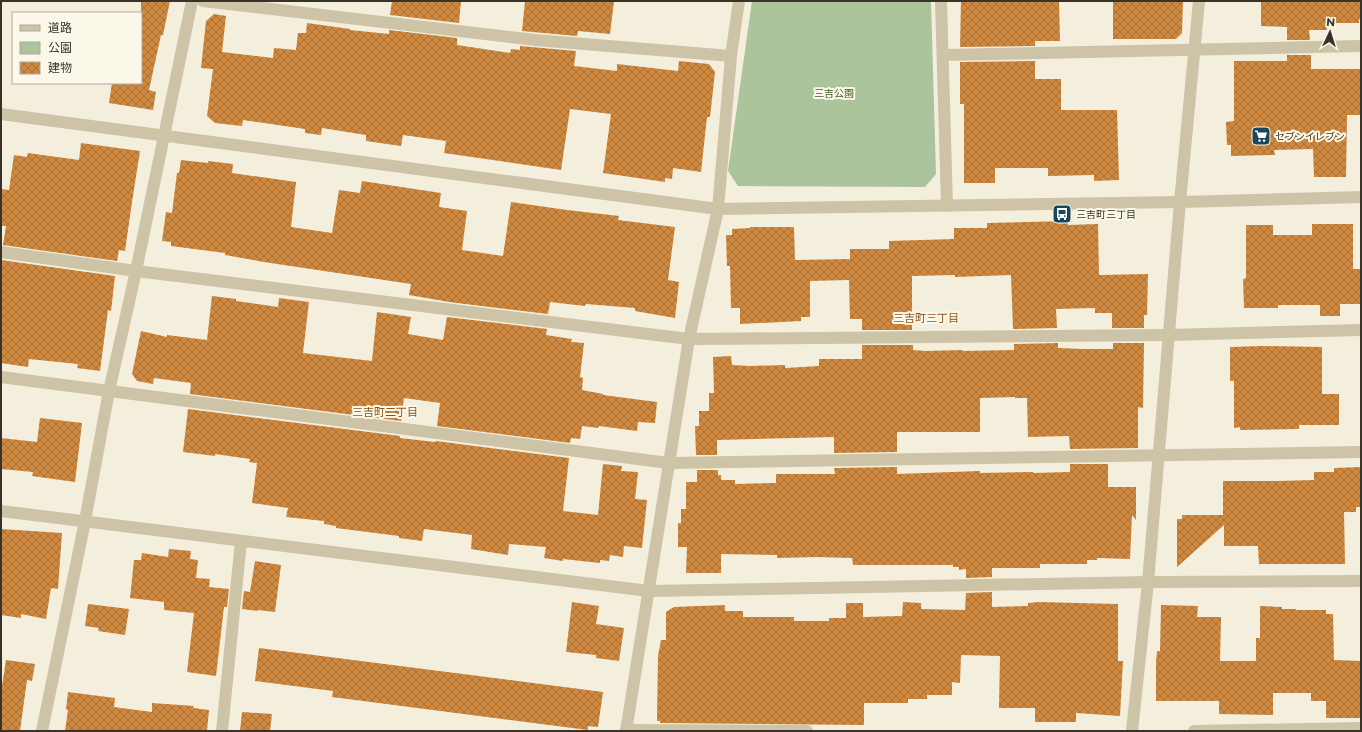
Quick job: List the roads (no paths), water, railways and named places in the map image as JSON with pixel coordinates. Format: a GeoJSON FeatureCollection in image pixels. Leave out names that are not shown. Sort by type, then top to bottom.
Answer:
{"type":"FeatureCollection","features":[{"type":"Feature","properties":{"kind":"street"},"geometry":{"type":"LineString","coordinates":[[42,731],[85,521],[109,391],[136,271],[192,1]]}},
{"type":"Feature","properties":{"kind":"street"},"geometry":{"type":"LineString","coordinates":[[203,1],[535,40],[731,56]]}},
{"type":"Feature","properties":{"kind":"street"},"geometry":{"type":"LineString","coordinates":[[739,1],[731,56],[718,209],[689,339],[626,731],[807,731]]}},
{"type":"Feature","properties":{"kind":"street"},"geometry":{"type":"LineString","coordinates":[[941,1],[947,206]]}},
{"type":"Feature","properties":{"kind":"street"},"geometry":{"type":"LineString","coordinates":[[1132,731],[1160,456],[1180,202],[1199,1]]}},
{"type":"Feature","properties":{"kind":"street"},"geometry":{"type":"LineString","coordinates":[[943,55],[1361,46]]}},
{"type":"Feature","properties":{"kind":"street"},"geometry":{"type":"LineString","coordinates":[[1,114],[718,209],[1180,202],[1361,197]]}},
{"type":"Feature","properties":{"kind":"street"},"geometry":{"type":"LineString","coordinates":[[1,252],[136,271],[689,339],[1169,335],[1361,330]]}},
{"type":"Feature","properties":{"kind":"street"},"geometry":{"type":"LineString","coordinates":[[1,377],[670,463],[1361,452]]}},
{"type":"Feature","properties":{"kind":"street"},"geometry":{"type":"LineString","coordinates":[[1,511],[649,591],[1148,582],[1361,581]]}},
{"type":"Feature","properties":{"kind":"street"},"geometry":{"type":"LineString","coordinates":[[222,731],[241,541]]}},
{"type":"Feature","properties":{"kind":"street"},"geometry":{"type":"LineString","coordinates":[[1194,731],[1361,728]]}},
{"type":"Feature","properties":{"kind":"place","name":"セブンイレブン"},"geometry":{"type":"Point","coordinates":[1261,136]}},
{"type":"Feature","properties":{"kind":"place","name":"三吉町三丁目"},"geometry":{"type":"Point","coordinates":[1062,214]}},
{"type":"Feature","properties":{"kind":"district","name":"三吉町三丁目"},"geometry":{"type":"Point","coordinates":[926,318]}},
{"type":"Feature","properties":{"kind":"district","name":"三吉町二丁目"},"geometry":{"type":"Point","coordinates":[385,412]}},
{"type":"Feature","properties":{"kind":"park label","name":"三吉公園"},"geometry":{"type":"Point","coordinates":[834,93]}}]}
